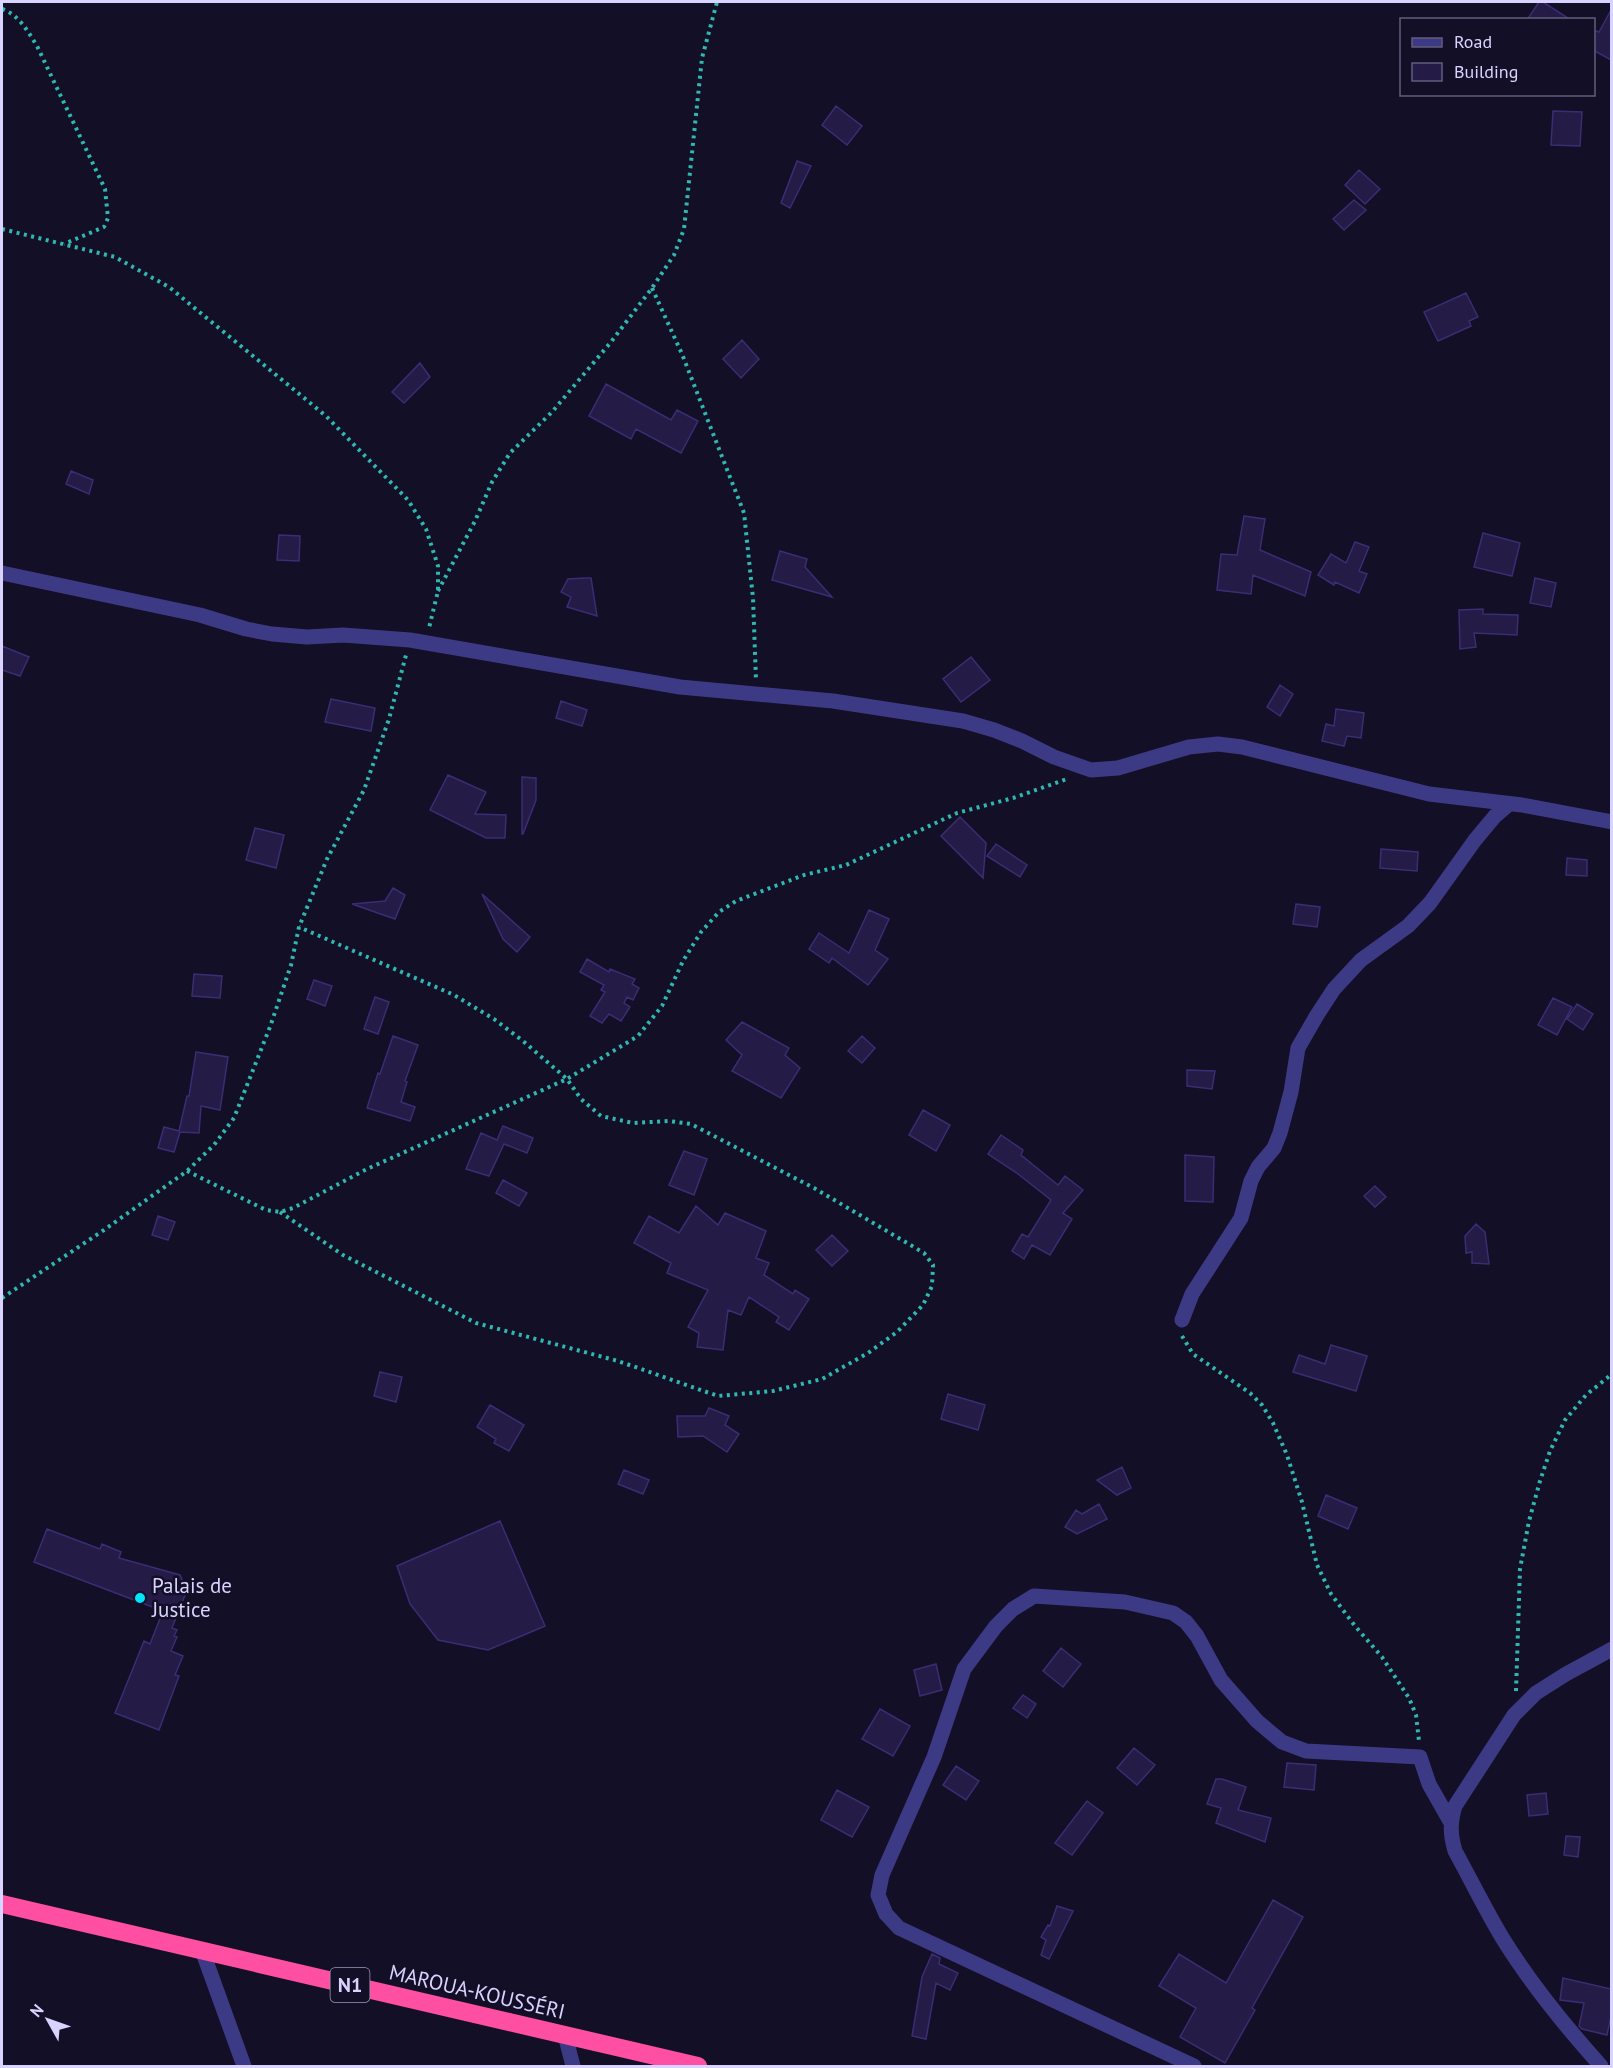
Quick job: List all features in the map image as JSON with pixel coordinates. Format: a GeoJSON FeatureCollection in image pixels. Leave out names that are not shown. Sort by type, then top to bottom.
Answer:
{"type":"FeatureCollection","features":[{"type":"Feature","properties":{"kind":"highway","name":"MAROUA-KOUSSÉRI"},"geometry":{"type":"LineString","coordinates":[[2,1904],[698,2067]]}},
{"type":"Feature","properties":{"kind":"street"},"geometry":{"type":"LineString","coordinates":[[2,573],[201,615],[246,629],[272,634],[307,637],[343,635],[417,641],[680,687],[833,701],[963,721],[1003,734],[1090,770],[1118,768],[1189,747],[1218,744],[1242,747],[1429,794],[1509,804],[1611,822]]}},
{"type":"Feature","properties":{"kind":"street"},"geometry":{"type":"LineString","coordinates":[[1182,1320],[1192,1294],[1241,1218],[1251,1181],[1258,1167],[1274,1148],[1281,1133],[1298,1048],[1317,1015],[1334,989],[1361,960],[1408,926],[1430,903],[1475,840],[1495,816],[1509,804]]}},
{"type":"Feature","properties":{"kind":"street"},"geometry":{"type":"LineString","coordinates":[[1194,2067],[899,1928],[886,1914],[878,1895],[882,1875],[934,1757],[964,1669],[996,1626],[1012,1609],[1034,1596],[1125,1602],[1173,1614],[1186,1622],[1197,1636],[1221,1680],[1257,1721],[1282,1742],[1306,1751],[1420,1756],[1429,1784],[1450,1821]]}},
{"type":"Feature","properties":{"kind":"street"},"geometry":{"type":"LineString","coordinates":[[1601,2067],[1570,2030],[1503,1939],[1455,1851],[1450,1821],[1455,1806],[1514,1715],[1536,1693],[1611,1649]]}},
{"type":"Feature","properties":{"kind":"street"},"geometry":{"type":"LineString","coordinates":[[202,1950],[244,2067]]}},
{"type":"Feature","properties":{"kind":"street"},"geometry":{"type":"LineString","coordinates":[[565,2035],[573,2067]]}},
{"type":"Feature","properties":{"kind":"path"},"geometry":{"type":"LineString","coordinates":[[2,1298],[187,1171],[214,1145],[234,1118],[288,976],[299,927],[327,859],[364,790],[417,641],[438,591],[475,521],[492,482],[510,453],[560,403],[611,342],[674,255],[684,229],[702,58],[717,2]]}},
{"type":"Feature","properties":{"kind":"path"},"geometry":{"type":"LineString","coordinates":[[2,9],[10,12],[23,24],[36,46],[105,189],[108,218],[104,227],[63,244]]}},
{"type":"Feature","properties":{"kind":"path"},"geometry":{"type":"LineString","coordinates":[[2,229],[115,257],[169,287],[326,416],[408,500],[429,538],[438,566],[438,591]]}},
{"type":"Feature","properties":{"kind":"path"},"geometry":{"type":"LineString","coordinates":[[652,288],[682,354],[744,513],[753,598],[756,693]]}},
{"type":"Feature","properties":{"kind":"path"},"geometry":{"type":"LineString","coordinates":[[187,1171],[266,1210],[280,1212],[293,1208],[367,1169],[567,1078],[638,1036],[662,1006],[683,961],[702,932],[719,912],[736,901],[804,875],[846,865],[957,813],[1013,798],[1090,770]]}},
{"type":"Feature","properties":{"kind":"path"},"geometry":{"type":"LineString","coordinates":[[280,1212],[343,1255],[476,1323],[618,1360],[718,1396],[773,1391],[822,1379],[868,1353],[897,1332],[923,1305],[933,1286],[933,1265],[924,1253],[814,1188],[690,1124],[669,1121],[633,1123],[601,1116],[581,1099],[567,1078],[516,1036],[454,995],[299,927]]}},
{"type":"Feature","properties":{"kind":"path"},"geometry":{"type":"LineString","coordinates":[[1182,1320],[1182,1336],[1193,1354],[1250,1393],[1262,1405],[1273,1423],[1290,1464],[1302,1502],[1317,1565],[1331,1594],[1382,1656],[1409,1698],[1416,1715],[1420,1756]]}},
{"type":"Feature","properties":{"kind":"path"},"geometry":{"type":"LineString","coordinates":[[1514,1715],[1518,1670],[1520,1569],[1528,1521],[1550,1451],[1565,1420],[1586,1395],[1611,1374]]}},
{"type":"Feature","properties":{"kind":"building"},"geometry":{"type":"Polygon","coordinates":[[[1539,2],[1543,2],[1568,18],[1528,18],[1539,2]]]}},
{"type":"Feature","properties":{"kind":"building"},"geometry":{"type":"Polygon","coordinates":[[[1611,10],[1611,60],[1595,51],[1595,31],[1599,32],[1611,10]]]}},
{"type":"Feature","properties":{"kind":"building"},"geometry":{"type":"Polygon","coordinates":[[[836,106],[862,126],[847,145],[822,125],[836,106]]]}},
{"type":"Feature","properties":{"kind":"building"},"geometry":{"type":"Polygon","coordinates":[[[1553,111],[1582,112],[1580,146],[1551,145],[1553,111]]]}},
{"type":"Feature","properties":{"kind":"building"},"geometry":{"type":"Polygon","coordinates":[[[797,161],[811,166],[790,208],[781,203],[797,161]]]}},
{"type":"Feature","properties":{"kind":"building"},"geometry":{"type":"Polygon","coordinates":[[[1359,170],[1380,189],[1365,204],[1345,185],[1359,170]]]}},
{"type":"Feature","properties":{"kind":"building"},"geometry":{"type":"Polygon","coordinates":[[[1354,200],[1366,210],[1344,230],[1333,219],[1354,200]]]}},
{"type":"Feature","properties":{"kind":"building"},"geometry":{"type":"Polygon","coordinates":[[[1466,293],[1478,317],[1469,321],[1471,326],[1438,341],[1424,312],[1466,293]]]}},
{"type":"Feature","properties":{"kind":"building"},"geometry":{"type":"Polygon","coordinates":[[[742,340],[759,359],[741,378],[723,359],[742,340]]]}},
{"type":"Feature","properties":{"kind":"building"},"geometry":{"type":"Polygon","coordinates":[[[420,363],[430,377],[404,403],[392,392],[420,363]]]}},
{"type":"Feature","properties":{"kind":"building"},"geometry":{"type":"Polygon","coordinates":[[[606,384],[671,420],[677,410],[698,421],[681,453],[636,429],[631,439],[589,416],[606,384]]]}},
{"type":"Feature","properties":{"kind":"building"},"geometry":{"type":"Polygon","coordinates":[[[71,471],[93,480],[89,494],[66,484],[71,471]]]}},
{"type":"Feature","properties":{"kind":"building"},"geometry":{"type":"Polygon","coordinates":[[[1244,516],[1265,519],[1260,550],[1311,572],[1305,596],[1253,575],[1251,594],[1217,590],[1221,554],[1237,555],[1244,516]]]}},
{"type":"Feature","properties":{"kind":"building"},"geometry":{"type":"Polygon","coordinates":[[[1483,533],[1520,543],[1512,576],[1474,567],[1483,533]]]}},
{"type":"Feature","properties":{"kind":"building"},"geometry":{"type":"Polygon","coordinates":[[[279,535],[300,536],[299,561],[277,560],[279,535]]]}},
{"type":"Feature","properties":{"kind":"building"},"geometry":{"type":"Polygon","coordinates":[[[1355,542],[1369,547],[1359,571],[1367,574],[1359,593],[1335,582],[1334,585],[1318,575],[1331,554],[1346,563],[1355,542]]]}},
{"type":"Feature","properties":{"kind":"building"},"geometry":{"type":"Polygon","coordinates":[[[780,551],[807,559],[805,567],[832,597],[772,580],[780,551]]]}},
{"type":"Feature","properties":{"kind":"building"},"geometry":{"type":"Polygon","coordinates":[[[591,578],[597,616],[567,607],[571,597],[561,592],[568,579],[591,578]]]}},
{"type":"Feature","properties":{"kind":"building"},"geometry":{"type":"Polygon","coordinates":[[[1535,578],[1556,583],[1551,607],[1530,603],[1535,578]]]}},
{"type":"Feature","properties":{"kind":"building"},"geometry":{"type":"Polygon","coordinates":[[[1483,609],[1483,614],[1518,615],[1517,635],[1474,633],[1476,647],[1460,649],[1459,610],[1483,609]]]}},
{"type":"Feature","properties":{"kind":"building"},"geometry":{"type":"Polygon","coordinates":[[[2,646],[29,657],[20,676],[2,670],[2,646]]]}},
{"type":"Feature","properties":{"kind":"building"},"geometry":{"type":"Polygon","coordinates":[[[971,657],[990,680],[961,702],[943,679],[971,657]]]}},
{"type":"Feature","properties":{"kind":"building"},"geometry":{"type":"Polygon","coordinates":[[[1280,685],[1293,694],[1280,716],[1267,707],[1280,685]]]}},
{"type":"Feature","properties":{"kind":"building"},"geometry":{"type":"Polygon","coordinates":[[[331,699],[375,708],[371,731],[325,722],[331,699]]]}},
{"type":"Feature","properties":{"kind":"building"},"geometry":{"type":"Polygon","coordinates":[[[561,701],[587,710],[582,726],[556,718],[561,701]]]}},
{"type":"Feature","properties":{"kind":"building"},"geometry":{"type":"Polygon","coordinates":[[[1336,709],[1364,713],[1361,738],[1347,736],[1344,746],[1322,741],[1326,724],[1334,726],[1336,709]]]}},
{"type":"Feature","properties":{"kind":"building"},"geometry":{"type":"Polygon","coordinates":[[[448,775],[486,792],[475,814],[506,815],[505,838],[486,838],[430,810],[448,775]]]}},
{"type":"Feature","properties":{"kind":"building"},"geometry":{"type":"Polygon","coordinates":[[[522,777],[536,778],[536,800],[523,834],[522,834],[522,777]]]}},
{"type":"Feature","properties":{"kind":"building"},"geometry":{"type":"Polygon","coordinates":[[[960,817],[986,843],[983,878],[941,836],[960,817]]]}},
{"type":"Feature","properties":{"kind":"building"},"geometry":{"type":"Polygon","coordinates":[[[255,828],[284,835],[276,868],[246,860],[255,828]]]}},
{"type":"Feature","properties":{"kind":"building"},"geometry":{"type":"Polygon","coordinates":[[[996,844],[1027,865],[1020,877],[987,856],[996,844]]]}},
{"type":"Feature","properties":{"kind":"building"},"geometry":{"type":"Polygon","coordinates":[[[1381,849],[1418,852],[1417,871],[1380,868],[1381,849]]]}},
{"type":"Feature","properties":{"kind":"building"},"geometry":{"type":"Polygon","coordinates":[[[1567,858],[1587,860],[1587,876],[1566,875],[1567,858]]]}},
{"type":"Feature","properties":{"kind":"building"},"geometry":{"type":"Polygon","coordinates":[[[393,888],[405,895],[395,919],[352,904],[385,901],[393,888]]]}},
{"type":"Feature","properties":{"kind":"building"},"geometry":{"type":"Polygon","coordinates":[[[482,894],[530,937],[517,952],[503,939],[482,894]]]}},
{"type":"Feature","properties":{"kind":"building"},"geometry":{"type":"Polygon","coordinates":[[[1296,904],[1320,907],[1317,927],[1293,924],[1296,904]]]}},
{"type":"Feature","properties":{"kind":"building"},"geometry":{"type":"Polygon","coordinates":[[[869,910],[889,919],[875,950],[888,959],[868,985],[832,958],[829,963],[809,949],[819,933],[849,953],[869,910]]]}},
{"type":"Feature","properties":{"kind":"building"},"geometry":{"type":"Polygon","coordinates":[[[587,959],[609,972],[610,969],[635,979],[632,984],[639,988],[633,1000],[627,997],[624,1003],[630,1007],[621,1021],[609,1014],[602,1023],[590,1016],[605,992],[601,990],[604,985],[580,972],[587,959]]]}},
{"type":"Feature","properties":{"kind":"building"},"geometry":{"type":"Polygon","coordinates":[[[194,974],[222,976],[220,998],[192,996],[194,974]]]}},
{"type":"Feature","properties":{"kind":"building"},"geometry":{"type":"Polygon","coordinates":[[[314,980],[332,986],[325,1006],[307,999],[314,980]]]}},
{"type":"Feature","properties":{"kind":"building"},"geometry":{"type":"Polygon","coordinates":[[[375,997],[389,1002],[378,1034],[364,1029],[375,997]]]}},
{"type":"Feature","properties":{"kind":"building"},"geometry":{"type":"Polygon","coordinates":[[[1553,998],[1572,1007],[1557,1035],[1538,1025],[1553,998]]]}},
{"type":"Feature","properties":{"kind":"building"},"geometry":{"type":"Polygon","coordinates":[[[1577,1004],[1593,1014],[1583,1030],[1567,1019],[1577,1004]]]}},
{"type":"Feature","properties":{"kind":"building"},"geometry":{"type":"Polygon","coordinates":[[[742,1022],[789,1048],[785,1055],[800,1068],[781,1098],[732,1071],[742,1055],[726,1040],[742,1022]]]}},
{"type":"Feature","properties":{"kind":"building"},"geometry":{"type":"Polygon","coordinates":[[[393,1036],[418,1045],[405,1081],[407,1082],[401,1102],[415,1107],[410,1121],[367,1108],[393,1036]]]}},
{"type":"Feature","properties":{"kind":"building"},"geometry":{"type":"Polygon","coordinates":[[[862,1036],[875,1048],[862,1063],[848,1051],[862,1036]]]}},
{"type":"Feature","properties":{"kind":"building"},"geometry":{"type":"Polygon","coordinates":[[[196,1052],[228,1057],[220,1110],[201,1106],[199,1133],[180,1132],[174,1152],[158,1148],[164,1127],[179,1131],[187,1096],[189,1096],[196,1052]]]}},
{"type":"Feature","properties":{"kind":"building"},"geometry":{"type":"Polygon","coordinates":[[[1187,1070],[1215,1071],[1212,1089],[1187,1086],[1187,1070]]]}},
{"type":"Feature","properties":{"kind":"building"},"geometry":{"type":"Polygon","coordinates":[[[923,1110],[950,1125],[936,1151],[909,1135],[923,1110]]]}},
{"type":"Feature","properties":{"kind":"building"},"geometry":{"type":"Polygon","coordinates":[[[503,1126],[533,1138],[527,1153],[504,1144],[489,1176],[466,1169],[481,1133],[497,1140],[503,1126]]]}},
{"type":"Feature","properties":{"kind":"building"},"geometry":{"type":"Polygon","coordinates":[[[1001,1135],[1023,1150],[1021,1155],[1058,1185],[1065,1176],[1083,1190],[1063,1213],[1072,1219],[1050,1255],[1032,1245],[1024,1259],[1012,1251],[1022,1234],[1028,1237],[1051,1200],[988,1154],[1001,1135]]]}},
{"type":"Feature","properties":{"kind":"building"},"geometry":{"type":"Polygon","coordinates":[[[684,1151],[707,1159],[694,1195],[669,1185],[684,1151]]]}},
{"type":"Feature","properties":{"kind":"building"},"geometry":{"type":"Polygon","coordinates":[[[1185,1155],[1214,1157],[1213,1202],[1185,1201],[1185,1155]]]}},
{"type":"Feature","properties":{"kind":"building"},"geometry":{"type":"Polygon","coordinates":[[[503,1180],[527,1193],[519,1206],[496,1193],[503,1180]]]}},
{"type":"Feature","properties":{"kind":"building"},"geometry":{"type":"Polygon","coordinates":[[[1375,1186],[1386,1197],[1375,1207],[1364,1196],[1375,1186]]]}},
{"type":"Feature","properties":{"kind":"building"},"geometry":{"type":"Polygon","coordinates":[[[696,1206],[718,1225],[725,1213],[766,1231],[756,1258],[769,1263],[764,1275],[793,1294],[795,1290],[809,1299],[789,1330],[776,1322],[779,1317],[749,1297],[741,1315],[728,1310],[723,1350],[697,1347],[699,1333],[688,1327],[708,1290],[667,1273],[671,1263],[634,1243],[649,1216],[679,1233],[696,1206]]]}},
{"type":"Feature","properties":{"kind":"building"},"geometry":{"type":"Polygon","coordinates":[[[158,1216],[175,1222],[168,1240],[152,1235],[158,1216]]]}},
{"type":"Feature","properties":{"kind":"building"},"geometry":{"type":"Polygon","coordinates":[[[1476,1224],[1485,1232],[1489,1264],[1472,1263],[1472,1252],[1466,1253],[1465,1236],[1476,1224]]]}},
{"type":"Feature","properties":{"kind":"building"},"geometry":{"type":"Polygon","coordinates":[[[832,1235],[848,1251],[832,1266],[816,1250],[832,1235]]]}},
{"type":"Feature","properties":{"kind":"building"},"geometry":{"type":"Polygon","coordinates":[[[1331,1345],[1367,1356],[1356,1391],[1293,1372],[1299,1355],[1325,1364],[1331,1345]]]}},
{"type":"Feature","properties":{"kind":"building"},"geometry":{"type":"Polygon","coordinates":[[[380,1372],[402,1377],[396,1402],[374,1396],[380,1372]]]}},
{"type":"Feature","properties":{"kind":"building"},"geometry":{"type":"Polygon","coordinates":[[[948,1394],[985,1405],[978,1430],[941,1419],[948,1394]]]}},
{"type":"Feature","properties":{"kind":"building"},"geometry":{"type":"Polygon","coordinates":[[[490,1405],[524,1425],[509,1451],[494,1443],[496,1439],[477,1427],[490,1405]]]}},
{"type":"Feature","properties":{"kind":"building"},"geometry":{"type":"Polygon","coordinates":[[[709,1408],[729,1416],[725,1425],[739,1434],[727,1452],[703,1436],[678,1437],[677,1416],[705,1416],[709,1408]]]}},
{"type":"Feature","properties":{"kind":"building"},"geometry":{"type":"Polygon","coordinates":[[[1122,1467],[1131,1488],[1117,1495],[1097,1480],[1122,1467]]]}},
{"type":"Feature","properties":{"kind":"building"},"geometry":{"type":"Polygon","coordinates":[[[624,1470],[649,1480],[643,1494],[618,1484],[624,1470]]]}},
{"type":"Feature","properties":{"kind":"building"},"geometry":{"type":"Polygon","coordinates":[[[1326,1495],[1357,1508],[1348,1529],[1318,1516],[1326,1495]]]}},
{"type":"Feature","properties":{"kind":"building"},"geometry":{"type":"Polygon","coordinates":[[[1099,1504],[1107,1519],[1077,1534],[1065,1527],[1076,1510],[1082,1514],[1099,1504]]]}},
{"type":"Feature","properties":{"kind":"building"},"geometry":{"type":"Polygon","coordinates":[[[500,1521],[545,1626],[488,1650],[438,1640],[410,1604],[397,1566],[500,1521]]]}},
{"type":"Feature","properties":{"kind":"building","name":"Palais de Justice"},"geometry":{"type":"Polygon","coordinates":[[[47,1529],[100,1549],[102,1544],[121,1552],[119,1558],[180,1575],[187,1590],[172,1628],[177,1630],[174,1636],[177,1637],[171,1651],[183,1656],[175,1675],[179,1676],[159,1730],[115,1713],[144,1641],[150,1644],[163,1611],[34,1562],[47,1529]]]}},
{"type":"Feature","properties":{"kind":"building"},"geometry":{"type":"Polygon","coordinates":[[[1061,1648],[1081,1664],[1063,1687],[1043,1671],[1061,1648]]]}},
{"type":"Feature","properties":{"kind":"building"},"geometry":{"type":"Polygon","coordinates":[[[936,1664],[942,1690],[920,1696],[914,1670],[936,1664]]]}},
{"type":"Feature","properties":{"kind":"building"},"geometry":{"type":"Polygon","coordinates":[[[1023,1695],[1036,1704],[1027,1718],[1013,1708],[1023,1695]]]}},
{"type":"Feature","properties":{"kind":"building"},"geometry":{"type":"Polygon","coordinates":[[[880,1709],[910,1726],[893,1756],[862,1739],[880,1709]]]}},
{"type":"Feature","properties":{"kind":"building"},"geometry":{"type":"Polygon","coordinates":[[[1134,1748],[1155,1765],[1137,1785],[1117,1768],[1134,1748]]]}},
{"type":"Feature","properties":{"kind":"building"},"geometry":{"type":"Polygon","coordinates":[[[1287,1763],[1316,1765],[1314,1790],[1284,1787],[1287,1763]]]}},
{"type":"Feature","properties":{"kind":"building"},"geometry":{"type":"Polygon","coordinates":[[[956,1766],[979,1781],[966,1800],[943,1785],[956,1766]]]}},
{"type":"Feature","properties":{"kind":"building"},"geometry":{"type":"Polygon","coordinates":[[[1216,1779],[1246,1787],[1238,1810],[1271,1818],[1265,1842],[1216,1823],[1221,1808],[1207,1804],[1216,1779]]]}},
{"type":"Feature","properties":{"kind":"building"},"geometry":{"type":"Polygon","coordinates":[[[837,1790],[869,1807],[852,1837],[821,1820],[837,1790]]]}},
{"type":"Feature","properties":{"kind":"building"},"geometry":{"type":"Polygon","coordinates":[[[1546,1793],[1548,1814],[1529,1816],[1527,1795],[1546,1793]]]}},
{"type":"Feature","properties":{"kind":"building"},"geometry":{"type":"Polygon","coordinates":[[[1087,1801],[1103,1813],[1072,1855],[1055,1843],[1087,1801]]]}},
{"type":"Feature","properties":{"kind":"building"},"geometry":{"type":"Polygon","coordinates":[[[1566,1836],[1580,1837],[1578,1857],[1564,1855],[1566,1836]]]}},
{"type":"Feature","properties":{"kind":"building"},"geometry":{"type":"Polygon","coordinates":[[[1273,1900],[1303,1917],[1252,2008],[1255,2010],[1225,2063],[1180,2037],[1196,2008],[1159,1986],[1179,1954],[1226,1983],[1273,1900]]]}},
{"type":"Feature","properties":{"kind":"building"},"geometry":{"type":"Polygon","coordinates":[[[1057,1906],[1073,1911],[1049,1959],[1041,1955],[1046,1940],[1041,1937],[1048,1925],[1050,1926],[1057,1906]]]}},
{"type":"Feature","properties":{"kind":"building"},"geometry":{"type":"Polygon","coordinates":[[[932,1954],[940,1958],[939,1964],[958,1973],[950,1990],[936,1983],[926,2039],[912,2036],[922,1977],[932,1954]]]}},
{"type":"Feature","properties":{"kind":"building"},"geometry":{"type":"Polygon","coordinates":[[[1563,1978],[1611,1989],[1611,2016],[1607,2035],[1582,2029],[1579,2026],[1584,2003],[1560,2000],[1563,1978]]]}},
{"type":"Feature","properties":{"kind":"place","name":"Palais de Justice"},"geometry":{"type":"Point","coordinates":[140,1598]}}]}
